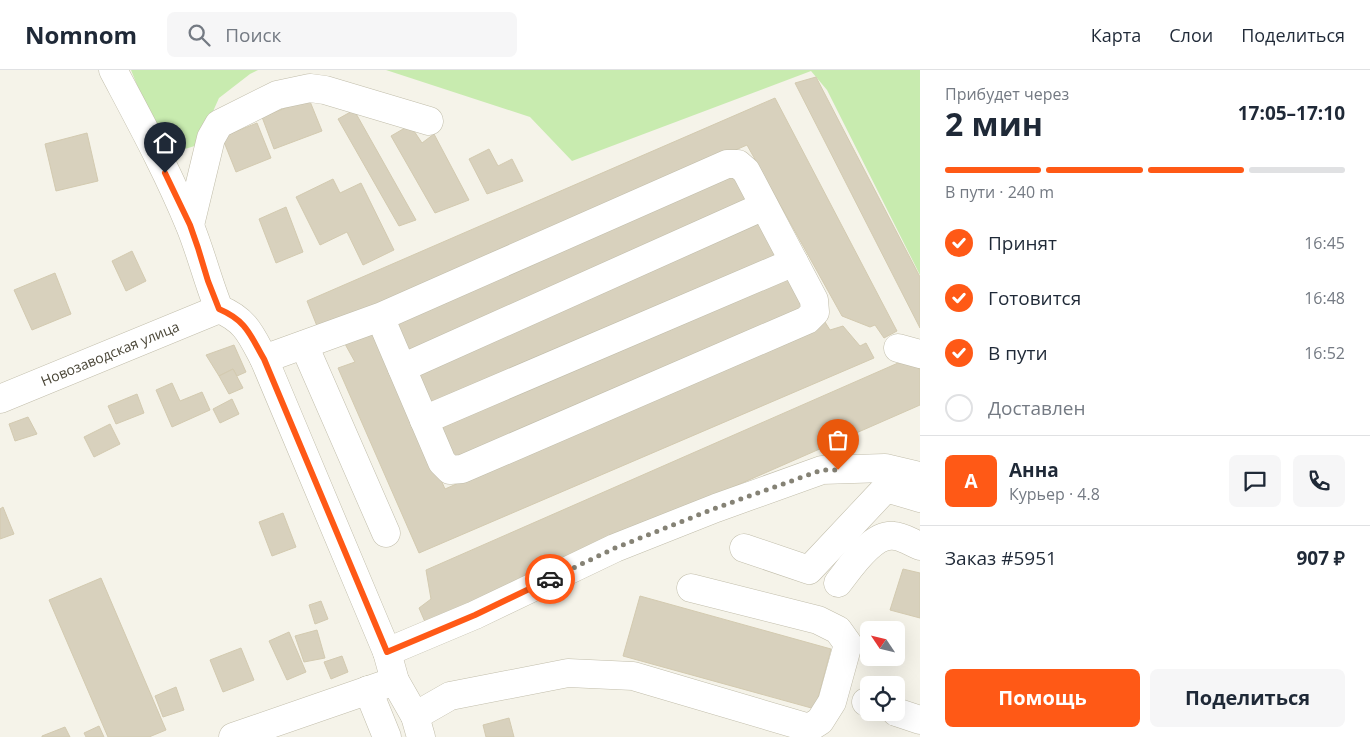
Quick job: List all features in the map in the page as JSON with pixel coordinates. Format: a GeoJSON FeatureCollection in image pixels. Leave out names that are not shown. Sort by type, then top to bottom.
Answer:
{"type":"FeatureCollection","features":[{"type":"Feature","properties":{"kind":"street"},"geometry":{"type":"LineString","coordinates":[[113,70],[149,138],[190,225],[219,309],[233,315],[247,328],[264,359],[387,652],[395,681],[418,727],[450,696],[568,673],[633,676],[809,728],[820,722],[832,702],[848,644],[838,630],[818,620],[691,588]]}},
{"type":"Feature","properties":{"kind":"street"},"geometry":{"type":"LineString","coordinates":[[190,225],[211,138],[219,124],[277,95],[310,88],[325,90],[429,121]]}},
{"type":"Feature","properties":{"kind":"street"},"geometry":{"type":"LineString","coordinates":[[264,359],[380,317],[727,164],[738,164],[746,171],[814,300],[815,312],[807,320],[462,469],[450,470],[442,462],[380,317]]}},
{"type":"Feature","properties":{"kind":"street"},"geometry":{"type":"LineString","coordinates":[[402,368],[764,206]]}},
{"type":"Feature","properties":{"kind":"street"},"geometry":{"type":"LineString","coordinates":[[424,420],[794,262]]}},
{"type":"Feature","properties":{"kind":"street","name":"Новозаводская улица"},"geometry":{"type":"LineString","coordinates":[[0,399],[219,309]]}},
{"type":"Feature","properties":{"kind":"street"},"geometry":{"type":"LineString","coordinates":[[304,345],[386,533]]}},
{"type":"Feature","properties":{"kind":"street"},"geometry":{"type":"LineString","coordinates":[[387,652],[475,615],[615,548],[716,508],[822,470],[885,468],[920,476]]}},
{"type":"Feature","properties":{"kind":"street"},"geometry":{"type":"LineString","coordinates":[[744,548],[809,570],[886,488],[920,498]]}},
{"type":"Feature","properties":{"kind":"street"},"geometry":{"type":"LineString","coordinates":[[838,583],[862,553],[878,540],[893,535],[920,546]]}},
{"type":"Feature","properties":{"kind":"street"},"geometry":{"type":"LineString","coordinates":[[233,737],[395,681]]}},
{"type":"Feature","properties":{"kind":"street"},"geometry":{"type":"LineString","coordinates":[[368,690],[388,737]]}},
{"type":"Feature","properties":{"kind":"street"},"geometry":{"type":"LineString","coordinates":[[905,715],[920,720]]}},
{"type":"Feature","properties":{"kind":"green space"},"geometry":{"type":"Polygon","coordinates":[[[131,70],[258,70],[219,98],[198,145],[165,155],[131,70]]]}},
{"type":"Feature","properties":{"kind":"green space"},"geometry":{"type":"Polygon","coordinates":[[[386,70],[920,70],[920,275],[827,90],[811,71],[572,161],[530,117],[386,70]]]}},
{"type":"Feature","properties":{"kind":"building"},"geometry":{"type":"Polygon","coordinates":[[[816,77],[920,277],[920,328],[795,83],[816,77]]]}},
{"type":"Feature","properties":{"kind":"building"},"geometry":{"type":"Polygon","coordinates":[[[775,98],[897,331],[884,338],[875,325],[870,327],[842,316],[747,145],[319,331],[307,301],[775,98]]]}},
{"type":"Feature","properties":{"kind":"building"},"geometry":{"type":"Polygon","coordinates":[[[309,99],[322,131],[274,149],[262,117],[309,99]]]}},
{"type":"Feature","properties":{"kind":"building"},"geometry":{"type":"Polygon","coordinates":[[[354,110],[416,220],[399,226],[338,119],[354,110]]]}},
{"type":"Feature","properties":{"kind":"building"},"geometry":{"type":"Polygon","coordinates":[[[257,123],[271,158],[236,172],[222,137],[257,123]]]}},
{"type":"Feature","properties":{"kind":"building"},"geometry":{"type":"Polygon","coordinates":[[[410,125],[422,143],[434,134],[469,200],[435,213],[391,136],[410,125]]]}},
{"type":"Feature","properties":{"kind":"building"},"geometry":{"type":"Polygon","coordinates":[[[87,133],[98,181],[56,191],[45,144],[87,133]]]}},
{"type":"Feature","properties":{"kind":"building"},"geometry":{"type":"Polygon","coordinates":[[[489,149],[498,166],[512,159],[523,181],[487,194],[469,159],[489,149]]]}},
{"type":"Feature","properties":{"kind":"building"},"geometry":{"type":"Polygon","coordinates":[[[735,170],[749,203],[409,354],[394,321],[735,170]]]}},
{"type":"Feature","properties":{"kind":"building"},"geometry":{"type":"Polygon","coordinates":[[[333,179],[340,193],[361,183],[394,250],[363,265],[347,232],[320,245],[296,197],[333,179]]]}},
{"type":"Feature","properties":{"kind":"building"},"geometry":{"type":"Polygon","coordinates":[[[286,207],[303,252],[276,263],[259,219],[286,207]]]}},
{"type":"Feature","properties":{"kind":"building"},"geometry":{"type":"Polygon","coordinates":[[[764,220],[782,256],[433,407],[417,374],[764,220]]]}},
{"type":"Feature","properties":{"kind":"building"},"geometry":{"type":"Polygon","coordinates":[[[132,251],[146,281],[126,291],[112,261],[132,251]]]}},
{"type":"Feature","properties":{"kind":"building"},"geometry":{"type":"Polygon","coordinates":[[[790,272],[802,309],[455,462],[439,429],[790,272]]]}},
{"type":"Feature","properties":{"kind":"building"},"geometry":{"type":"Polygon","coordinates":[[[55,273],[71,314],[32,330],[14,290],[55,273]]]}},
{"type":"Feature","properties":{"kind":"building"},"geometry":{"type":"Polygon","coordinates":[[[825,322],[830,330],[843,326],[860,346],[866,343],[874,358],[419,553],[338,368],[355,362],[345,344],[375,329],[445,489],[825,322]]]}},
{"type":"Feature","properties":{"kind":"building"},"geometry":{"type":"Polygon","coordinates":[[[234,345],[246,372],[237,376],[233,369],[219,376],[206,355],[234,345]]]}},
{"type":"Feature","properties":{"kind":"building"},"geometry":{"type":"Polygon","coordinates":[[[914,356],[920,371],[920,405],[425,622],[419,608],[431,599],[426,570],[914,356]]]}},
{"type":"Feature","properties":{"kind":"building"},"geometry":{"type":"Polygon","coordinates":[[[233,369],[243,388],[229,394],[219,376],[233,369]]]}},
{"type":"Feature","properties":{"kind":"building"},"geometry":{"type":"Polygon","coordinates":[[[172,383],[180,401],[202,392],[210,410],[172,427],[156,390],[172,383]]]}},
{"type":"Feature","properties":{"kind":"building"},"geometry":{"type":"Polygon","coordinates":[[[137,394],[144,413],[116,424],[108,406],[137,394]]]}},
{"type":"Feature","properties":{"kind":"building"},"geometry":{"type":"Polygon","coordinates":[[[232,399],[239,414],[220,423],[213,409],[232,399]]]}},
{"type":"Feature","properties":{"kind":"building"},"geometry":{"type":"Polygon","coordinates":[[[28,417],[37,434],[15,441],[9,424],[28,417]]]}},
{"type":"Feature","properties":{"kind":"building"},"geometry":{"type":"Polygon","coordinates":[[[110,424],[120,444],[94,457],[84,437],[110,424]]]}},
{"type":"Feature","properties":{"kind":"building"},"geometry":{"type":"Polygon","coordinates":[[[3,507],[14,534],[0,539],[0,509],[3,507]]]}},
{"type":"Feature","properties":{"kind":"building"},"geometry":{"type":"Polygon","coordinates":[[[283,513],[296,547],[272,556],[259,522],[283,513]]]}},
{"type":"Feature","properties":{"kind":"building"},"geometry":{"type":"Polygon","coordinates":[[[903,569],[920,573],[920,618],[890,610],[903,569]]]}},
{"type":"Feature","properties":{"kind":"building"},"geometry":{"type":"Polygon","coordinates":[[[101,578],[166,730],[149,737],[108,737],[49,600],[101,578]]]}},
{"type":"Feature","properties":{"kind":"building"},"geometry":{"type":"Polygon","coordinates":[[[640,596],[831,649],[815,709],[623,656],[640,596]]]}},
{"type":"Feature","properties":{"kind":"building"},"geometry":{"type":"Polygon","coordinates":[[[321,601],[328,619],[315,624],[309,605],[321,601]]]}},
{"type":"Feature","properties":{"kind":"building"},"geometry":{"type":"Polygon","coordinates":[[[317,630],[325,658],[304,662],[295,636],[317,630]]]}},
{"type":"Feature","properties":{"kind":"building"},"geometry":{"type":"Polygon","coordinates":[[[289,632],[306,672],[287,680],[269,641],[289,632]]]}},
{"type":"Feature","properties":{"kind":"building"},"geometry":{"type":"Polygon","coordinates":[[[241,648],[254,680],[223,692],[210,660],[241,648]]]}},
{"type":"Feature","properties":{"kind":"building"},"geometry":{"type":"Polygon","coordinates":[[[342,656],[348,672],[331,679],[324,662],[342,656]]]}},
{"type":"Feature","properties":{"kind":"building"},"geometry":{"type":"Polygon","coordinates":[[[176,687],[184,710],[163,717],[155,696],[176,687]]]}},
{"type":"Feature","properties":{"kind":"building"},"geometry":{"type":"Polygon","coordinates":[[[509,718],[514,737],[486,737],[483,725],[509,718]]]}},
{"type":"Feature","properties":{"kind":"building"},"geometry":{"type":"Polygon","coordinates":[[[99,726],[104,737],[86,737],[84,733],[99,726]]]}},
{"type":"Feature","properties":{"kind":"building"},"geometry":{"type":"Polygon","coordinates":[[[65,727],[70,737],[42,737],[42,736],[65,727]]]}},
{"type":"Feature","properties":{"kind":"way so far"},"geometry":{"type":"LineString","coordinates":[[550,579],[615,548],[716,508],[822,470],[838,470]]}},
{"type":"Feature","properties":{"kind":"route"},"geometry":{"type":"LineString","coordinates":[[165,173],[190,225],[219,309],[233,315],[247,328],[264,359],[387,652],[475,615],[550,579]]}}]}
